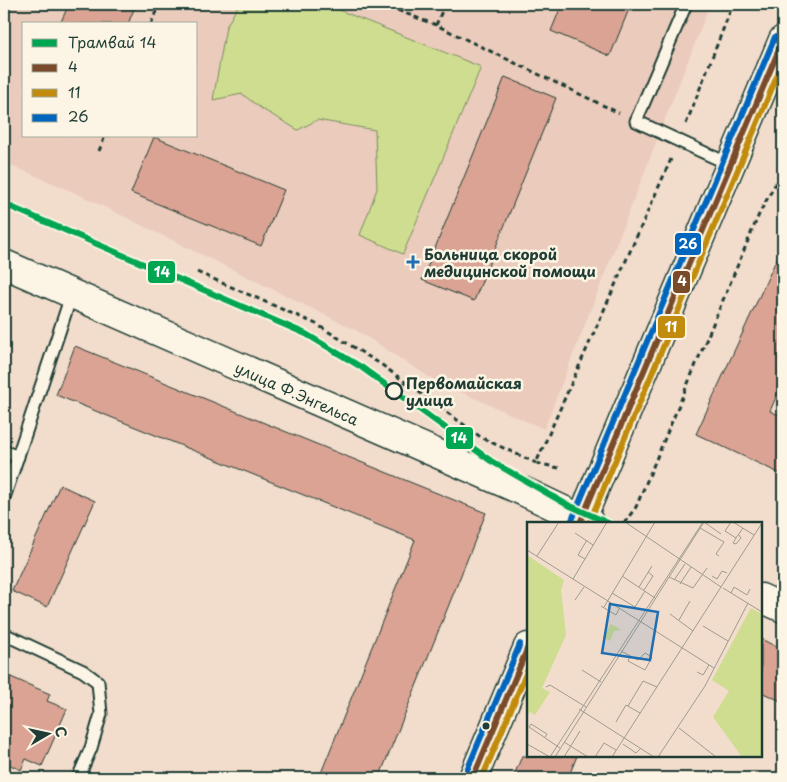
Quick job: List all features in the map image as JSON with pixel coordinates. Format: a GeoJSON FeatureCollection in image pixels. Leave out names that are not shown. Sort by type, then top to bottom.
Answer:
{"type":"FeatureCollection","features":[{"type":"Feature","properties":{"kind":"main road"},"geometry":{"type":"LineString","coordinates":[[584,522],[783,40]]}},
{"type":"Feature","properties":{"kind":"main road","name":"улица Ф.Энгельса"},"geometry":{"type":"LineString","coordinates":[[4,264],[525,492],[584,522]]}},
{"type":"Feature","properties":{"kind":"main road"},"geometry":{"type":"LineString","coordinates":[[762,598],[783,608]]}},
{"type":"Feature","properties":{"kind":"main road"},"geometry":{"type":"LineString","coordinates":[[473,778],[527,649]]}},
{"type":"Feature","properties":{"kind":"lane"},"geometry":{"type":"LineString","coordinates":[[686,4],[636,121],[731,165]]}},
{"type":"Feature","properties":{"kind":"lane"},"geometry":{"type":"LineString","coordinates":[[4,498],[72,294]]}},
{"type":"Feature","properties":{"kind":"lane"},"geometry":{"type":"LineString","coordinates":[[4,451],[18,457]]}},
{"type":"Feature","properties":{"kind":"lane"},"geometry":{"type":"LineString","coordinates":[[4,634],[75,667],[98,682],[100,714],[91,748],[78,778]]}},
{"type":"Feature","properties":{"kind":"path"},"geometry":{"type":"LineString","coordinates":[[152,22],[159,4]]}},
{"type":"Feature","properties":{"kind":"path"},"geometry":{"type":"LineString","coordinates":[[381,4],[436,25],[636,121]]}},
{"type":"Feature","properties":{"kind":"path"},"geometry":{"type":"LineString","coordinates":[[436,25],[444,4]]}},
{"type":"Feature","properties":{"kind":"path"},"geometry":{"type":"LineString","coordinates":[[536,463],[679,141],[733,4]]}},
{"type":"Feature","properties":{"kind":"path"},"geometry":{"type":"LineString","coordinates":[[99,151],[104,138]]}},
{"type":"Feature","properties":{"kind":"path"},"geometry":{"type":"LineString","coordinates":[[625,522],[636,507],[760,212],[783,170]]}},
{"type":"Feature","properties":{"kind":"path"},"geometry":{"type":"LineString","coordinates":[[197,272],[316,324],[382,365],[482,438],[536,463],[559,468]]}},
{"type":"Feature","properties":{"kind":"shaded area","name":"Больница скорой медицинской помощи"},"geometry":{"type":"Polygon","coordinates":[[[4,4],[710,4],[544,429],[434,380],[356,330],[78,194],[4,162],[4,4]]]}},
{"type":"Feature","properties":{"kind":"green space"},"geometry":{"type":"Polygon","coordinates":[[[239,4],[324,4],[481,67],[403,254],[360,235],[377,189],[375,130],[317,120],[298,130],[262,109],[242,94],[213,100],[226,27],[239,4]]]}},
{"type":"Feature","properties":{"kind":"building"},"geometry":{"type":"Polygon","coordinates":[[[69,4],[136,4],[129,22],[61,22],[69,4]]]}},
{"type":"Feature","properties":{"kind":"building"},"geometry":{"type":"Polygon","coordinates":[[[562,4],[631,4],[610,56],[551,31],[562,4]]]}},
{"type":"Feature","properties":{"kind":"building"},"geometry":{"type":"Polygon","coordinates":[[[505,77],[556,98],[474,301],[422,280],[505,77]]]}},
{"type":"Feature","properties":{"kind":"building"},"geometry":{"type":"Polygon","coordinates":[[[154,138],[284,190],[261,246],[131,193],[154,138]]]}},
{"type":"Feature","properties":{"kind":"building"},"geometry":{"type":"Polygon","coordinates":[[[783,245],[783,381],[770,411],[783,417],[783,475],[696,434],[783,245]]]}},
{"type":"Feature","properties":{"kind":"building"},"geometry":{"type":"Polygon","coordinates":[[[75,346],[486,513],[379,778],[319,778],[415,540],[56,395],[75,346]]]}},
{"type":"Feature","properties":{"kind":"building"},"geometry":{"type":"Polygon","coordinates":[[[60,485],[95,501],[47,607],[12,591],[60,485]]]}},
{"type":"Feature","properties":{"kind":"building"},"geometry":{"type":"Polygon","coordinates":[[[762,640],[783,650],[783,702],[762,692],[762,640]]]}},
{"type":"Feature","properties":{"kind":"building"},"geometry":{"type":"Polygon","coordinates":[[[4,674],[50,694],[47,701],[67,709],[42,766],[26,759],[21,770],[4,762],[4,674]]]}},
{"type":"Feature","properties":{"kind":"building"},"geometry":{"type":"Polygon","coordinates":[[[522,756],[577,757],[568,778],[513,778],[522,756]]]}},
{"type":"Feature","properties":{"kind":"tram line","name":"14"},"geometry":{"type":"LineString","coordinates":[[4,204],[306,334],[361,367],[491,461],[564,503],[606,522]]}},
{"type":"Feature","properties":{"kind":"transit line","name":"26"},"geometry":{"type":"LineString","coordinates":[[572,520],[775,37]]}},
{"type":"Feature","properties":{"kind":"transit line","name":"4"},"geometry":{"type":"LineString","coordinates":[[580,522],[783,40]]}},
{"type":"Feature","properties":{"kind":"transit line","name":"11"},"geometry":{"type":"LineString","coordinates":[[589,522],[783,62]]}},
{"type":"Feature","properties":{"kind":"transit line","name":"26"},"geometry":{"type":"LineString","coordinates":[[465,775],[520,644]]}},
{"type":"Feature","properties":{"kind":"transit line","name":"4"},"geometry":{"type":"LineString","coordinates":[[473,778],[527,649]]}},
{"type":"Feature","properties":{"kind":"transit line","name":"11"},"geometry":{"type":"LineString","coordinates":[[482,778],[527,671]]}},
{"type":"Feature","properties":{"kind":"place","name":"Больница скорой медицинской помощи"},"geometry":{"type":"Point","coordinates":[413,262]}},
{"type":"Feature","properties":{"kind":"place","name":"Первомайская улица"},"geometry":{"type":"Point","coordinates":[394,391]}}]}
